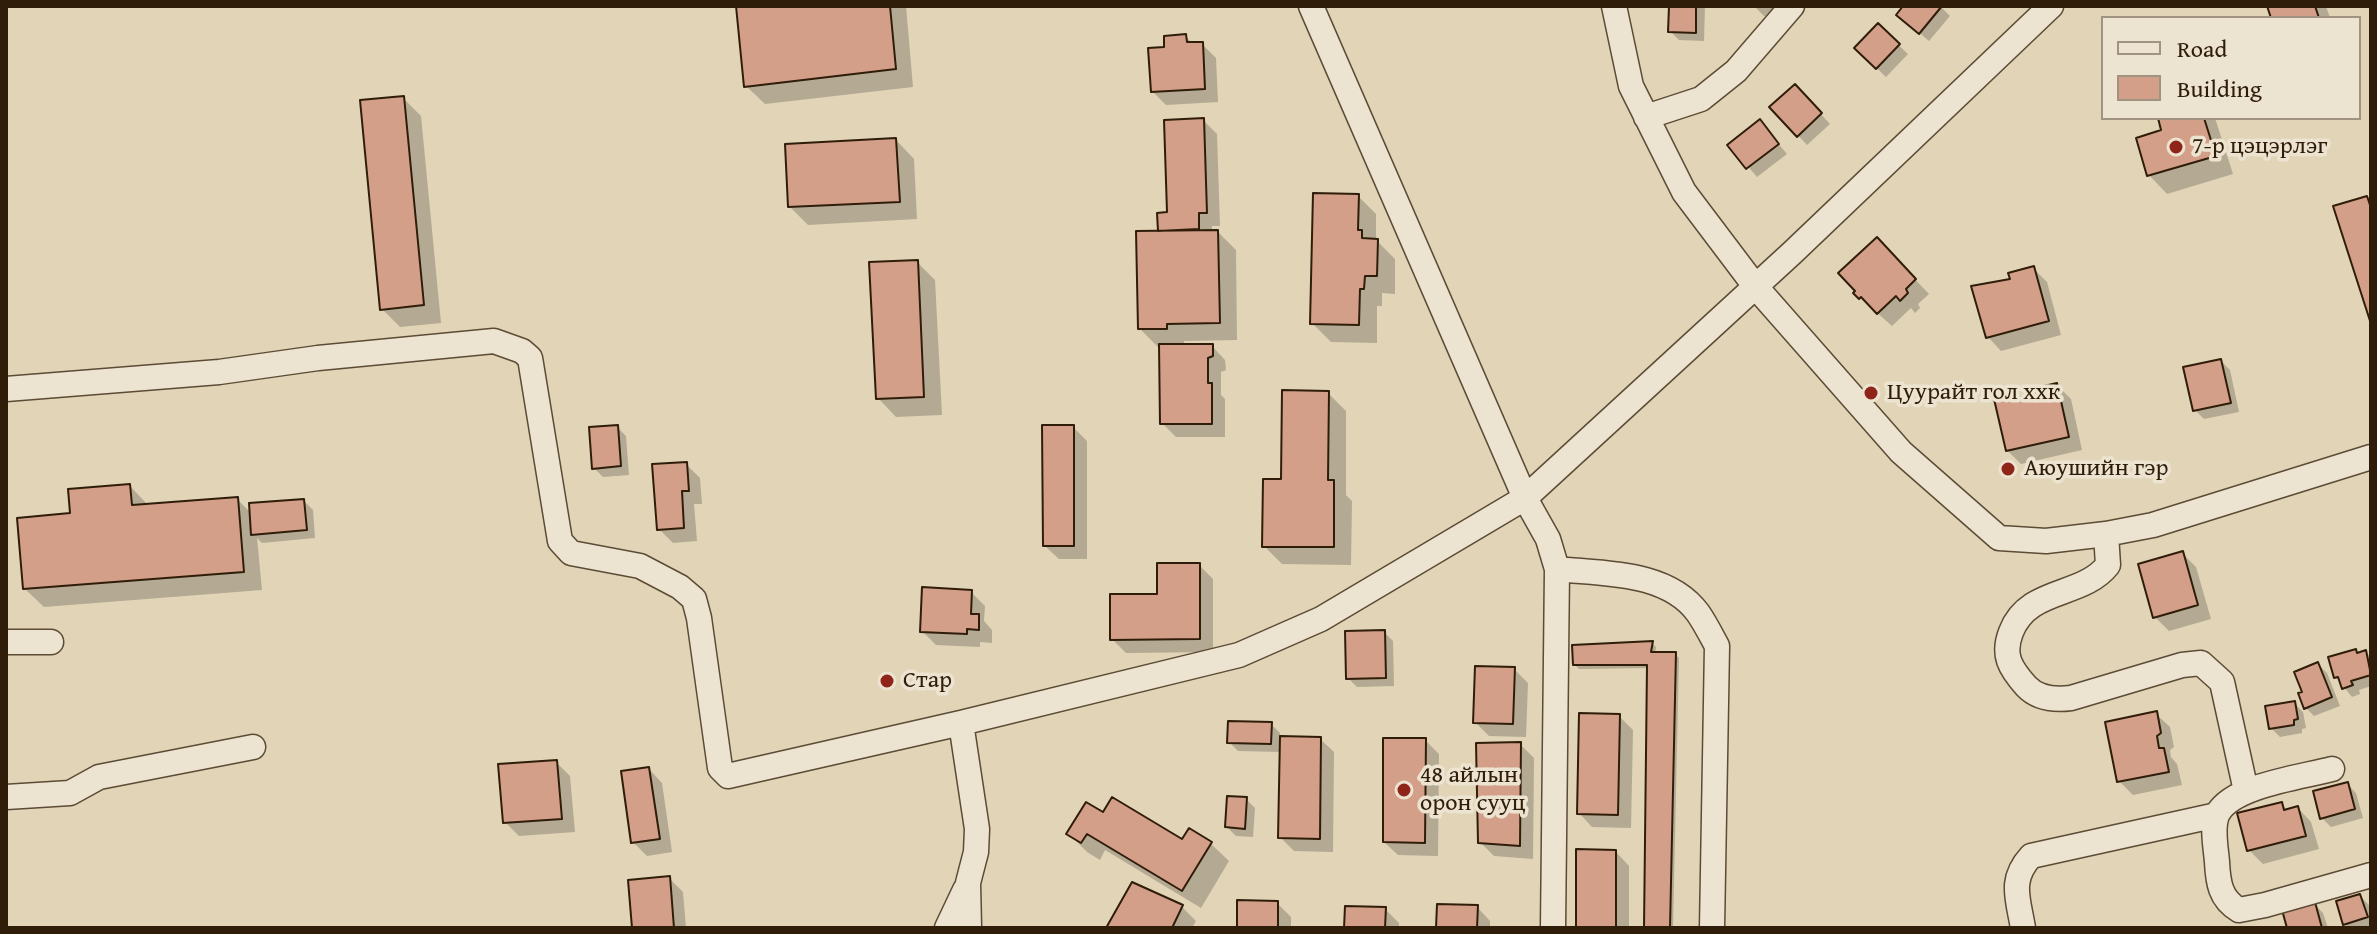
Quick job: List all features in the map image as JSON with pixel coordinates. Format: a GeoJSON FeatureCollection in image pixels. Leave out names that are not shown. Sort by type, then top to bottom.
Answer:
{"type":"FeatureCollection","features":[{"type":"Feature","properties":{"kind":"street"},"geometry":{"type":"LineString","coordinates":[[1311,6],[1525,498],[1548,539],[1557,569],[1553,928]]}},
{"type":"Feature","properties":{"kind":"street"},"geometry":{"type":"LineString","coordinates":[[1614,6],[1631,86],[1684,192],[1755,286],[1901,452],[1987,531],[1999,538],[2046,541],[2153,525],[2371,457]]}},
{"type":"Feature","properties":{"kind":"street"},"geometry":{"type":"LineString","coordinates":[[1646,117],[1701,99],[1736,71],[1792,6]]}},
{"type":"Feature","properties":{"kind":"street"},"geometry":{"type":"LineString","coordinates":[[6,389],[219,372],[318,358],[494,341],[522,351],[530,358],[560,541],[571,553],[640,566],[680,587],[694,599],[720,768],[725,775],[961,723],[1239,655],[1321,619],[1525,498],[2051,6]]}},
{"type":"Feature","properties":{"kind":"street"},"geometry":{"type":"LineString","coordinates":[[2106,534],[2108,565],[2100,575],[2029,606],[2016,617],[2005,646],[2010,667],[2030,690],[2053,701],[2182,665],[2201,663],[2222,682],[2246,791]]}},
{"type":"Feature","properties":{"kind":"street"},"geometry":{"type":"LineString","coordinates":[[1557,569],[1634,577],[1671,589],[1696,611],[1717,646],[1712,928]]}},
{"type":"Feature","properties":{"kind":"street"},"geometry":{"type":"LineString","coordinates":[[6,642],[51,642]]}},
{"type":"Feature","properties":{"kind":"street"},"geometry":{"type":"LineString","coordinates":[[947,928],[968,883],[976,852],[977,829],[961,723]]}},
{"type":"Feature","properties":{"kind":"street"},"geometry":{"type":"LineString","coordinates":[[6,797],[70,793],[99,777],[253,747]]}},
{"type":"Feature","properties":{"kind":"street"},"geometry":{"type":"LineString","coordinates":[[2332,769],[2246,791],[2225,805],[2217,815],[2215,829],[2219,885],[2227,901],[2239,910],[2371,875]]}},
{"type":"Feature","properties":{"kind":"street"},"geometry":{"type":"LineString","coordinates":[[2023,928],[2016,882],[2031,856],[2217,815]]}},
{"type":"Feature","properties":{"kind":"street"},"geometry":{"type":"LineString","coordinates":[[968,883],[969,928]]}},
{"type":"Feature","properties":{"kind":"building"},"geometry":{"type":"Polygon","coordinates":[[[736,6],[890,6],[896,69],[744,87],[736,6]]]}},
{"type":"Feature","properties":{"kind":"building"},"geometry":{"type":"Polygon","coordinates":[[[1669,6],[1696,6],[1696,33],[1668,32],[1669,6]]]}},
{"type":"Feature","properties":{"kind":"building"},"geometry":{"type":"Polygon","coordinates":[[[1903,6],[1942,6],[1919,34],[1896,15],[1903,6]]]}},
{"type":"Feature","properties":{"kind":"building"},"geometry":{"type":"Polygon","coordinates":[[[2267,6],[2315,6],[2318,16],[2270,16],[2267,6]]]}},
{"type":"Feature","properties":{"kind":"building"},"geometry":{"type":"Polygon","coordinates":[[[1878,23],[1900,44],[1876,69],[1854,48],[1878,23]]]}},
{"type":"Feature","properties":{"kind":"building"},"geometry":{"type":"Polygon","coordinates":[[[1186,34],[1187,42],[1203,42],[1205,89],[1151,92],[1148,48],[1164,47],[1164,36],[1186,34]]]}},
{"type":"Feature","properties":{"kind":"building"},"geometry":{"type":"Polygon","coordinates":[[[1795,84],[1822,113],[1797,137],[1769,107],[1795,84]]]}},
{"type":"Feature","properties":{"kind":"building"},"geometry":{"type":"Polygon","coordinates":[[[404,96],[424,305],[380,310],[360,100],[404,96]]]}},
{"type":"Feature","properties":{"kind":"building"},"geometry":{"type":"Polygon","coordinates":[[[1204,118],[1207,213],[1199,213],[1199,229],[1158,231],[1157,213],[1167,212],[1164,120],[1204,118]]]}},
{"type":"Feature","properties":{"kind":"building"},"geometry":{"type":"Polygon","coordinates":[[[1760,119],[1779,144],[1746,169],[1727,145],[1760,119]]]}},
{"type":"Feature","properties":{"kind":"building","name":"7-р цэцэрлэг"},"geometry":{"type":"Polygon","coordinates":[[[2158,120],[2205,120],[2216,156],[2147,176],[2136,138],[2161,130],[2158,120]]]}},
{"type":"Feature","properties":{"kind":"building"},"geometry":{"type":"Polygon","coordinates":[[[896,138],[900,202],[788,207],[785,144],[896,138]]]}},
{"type":"Feature","properties":{"kind":"building"},"geometry":{"type":"Polygon","coordinates":[[[1313,193],[1359,194],[1358,230],[1362,230],[1362,238],[1378,239],[1377,276],[1365,276],[1364,289],[1360,289],[1359,325],[1310,324],[1313,193]]]}},
{"type":"Feature","properties":{"kind":"building"},"geometry":{"type":"Polygon","coordinates":[[[2367,196],[2371,208],[2371,324],[2333,206],[2367,196]]]}},
{"type":"Feature","properties":{"kind":"building"},"geometry":{"type":"Polygon","coordinates":[[[1218,230],[1220,323],[1167,324],[1167,329],[1138,329],[1136,231],[1218,230]]]}},
{"type":"Feature","properties":{"kind":"building"},"geometry":{"type":"Polygon","coordinates":[[[1877,237],[1916,279],[1900,301],[1896,296],[1877,314],[1853,293],[1855,291],[1838,273],[1877,237]]]}},
{"type":"Feature","properties":{"kind":"building"},"geometry":{"type":"Polygon","coordinates":[[[918,260],[924,397],[876,399],[869,262],[918,260]]]}},
{"type":"Feature","properties":{"kind":"building"},"geometry":{"type":"Polygon","coordinates":[[[2034,266],[2049,321],[1986,338],[1971,286],[2010,279],[2008,273],[2034,266]]]}},
{"type":"Feature","properties":{"kind":"building"},"geometry":{"type":"Polygon","coordinates":[[[1159,344],[1213,344],[1213,356],[1208,358],[1208,383],[1212,383],[1212,424],[1160,424],[1159,344]]]}},
{"type":"Feature","properties":{"kind":"building"},"geometry":{"type":"Polygon","coordinates":[[[2221,359],[2231,403],[2193,411],[2183,367],[2221,359]]]}},
{"type":"Feature","properties":{"kind":"building"},"geometry":{"type":"Polygon","coordinates":[[[2057,383],[2069,437],[2006,451],[1994,399],[2015,394],[2016,398],[2032,395],[2031,389],[2057,383]]]}},
{"type":"Feature","properties":{"kind":"building"},"geometry":{"type":"Polygon","coordinates":[[[1282,390],[1329,391],[1328,480],[1334,480],[1334,547],[1262,547],[1263,479],[1281,479],[1282,390]]]}},
{"type":"Feature","properties":{"kind":"building"},"geometry":{"type":"Polygon","coordinates":[[[618,425],[621,466],[592,469],[589,427],[618,425]]]}},
{"type":"Feature","properties":{"kind":"building"},"geometry":{"type":"Polygon","coordinates":[[[1042,425],[1074,425],[1074,546],[1043,546],[1042,425]]]}},
{"type":"Feature","properties":{"kind":"building"},"geometry":{"type":"Polygon","coordinates":[[[687,462],[689,491],[682,491],[684,528],[657,530],[652,464],[687,462]]]}},
{"type":"Feature","properties":{"kind":"building"},"geometry":{"type":"Polygon","coordinates":[[[130,484],[132,505],[238,497],[244,572],[23,589],[17,518],[70,513],[68,489],[130,484]]]}},
{"type":"Feature","properties":{"kind":"building"},"geometry":{"type":"Polygon","coordinates":[[[304,499],[307,530],[251,535],[249,503],[304,499]]]}},
{"type":"Feature","properties":{"kind":"building"},"geometry":{"type":"Polygon","coordinates":[[[2183,551],[2198,605],[2153,618],[2138,564],[2183,551]]]}},
{"type":"Feature","properties":{"kind":"building"},"geometry":{"type":"Polygon","coordinates":[[[1157,563],[1200,563],[1200,639],[1110,640],[1110,594],[1157,594],[1157,563]]]}},
{"type":"Feature","properties":{"kind":"building"},"geometry":{"type":"Polygon","coordinates":[[[922,587],[972,590],[971,614],[979,614],[979,630],[967,629],[967,634],[920,632],[922,587]]]}},
{"type":"Feature","properties":{"kind":"building"},"geometry":{"type":"Polygon","coordinates":[[[1385,630],[1386,678],[1346,679],[1345,631],[1385,630]]]}},
{"type":"Feature","properties":{"kind":"building"},"geometry":{"type":"Polygon","coordinates":[[[1653,641],[1651,652],[1676,652],[1670,928],[1644,928],[1647,665],[1573,665],[1572,645],[1653,641]]]}},
{"type":"Feature","properties":{"kind":"building"},"geometry":{"type":"Polygon","coordinates":[[[2356,649],[2357,653],[2366,650],[2371,675],[2351,681],[2353,685],[2342,689],[2338,677],[2334,678],[2328,657],[2356,649]]]}},
{"type":"Feature","properties":{"kind":"building"},"geometry":{"type":"Polygon","coordinates":[[[2318,662],[2332,697],[2304,709],[2298,693],[2302,692],[2294,672],[2318,662]]]}},
{"type":"Feature","properties":{"kind":"building"},"geometry":{"type":"Polygon","coordinates":[[[1475,666],[1515,667],[1513,724],[1473,723],[1475,666]]]}},
{"type":"Feature","properties":{"kind":"building"},"geometry":{"type":"Polygon","coordinates":[[[2295,701],[2298,719],[2294,720],[2294,725],[2269,729],[2265,706],[2295,701]]]}},
{"type":"Feature","properties":{"kind":"building"},"geometry":{"type":"Polygon","coordinates":[[[2157,711],[2161,733],[2157,736],[2159,748],[2164,748],[2169,772],[2117,782],[2105,722],[2157,711]]]}},
{"type":"Feature","properties":{"kind":"building"},"geometry":{"type":"Polygon","coordinates":[[[1579,713],[1620,714],[1618,815],[1577,814],[1579,713]]]}},
{"type":"Feature","properties":{"kind":"building"},"geometry":{"type":"Polygon","coordinates":[[[1228,721],[1272,722],[1271,744],[1227,743],[1228,721]]]}},
{"type":"Feature","properties":{"kind":"building"},"geometry":{"type":"Polygon","coordinates":[[[1280,736],[1321,737],[1320,839],[1278,838],[1280,736]]]}},
{"type":"Feature","properties":{"kind":"building","name":"48 айлын орон сууц"},"geometry":{"type":"Polygon","coordinates":[[[1383,738],[1426,738],[1425,843],[1383,842],[1383,738]]]}},
{"type":"Feature","properties":{"kind":"building","name":"48 айлын орон сууц"},"geometry":{"type":"Polygon","coordinates":[[[1521,742],[1520,846],[1478,843],[1476,743],[1521,742]]]}},
{"type":"Feature","properties":{"kind":"building"},"geometry":{"type":"Polygon","coordinates":[[[557,760],[562,819],[503,823],[498,764],[557,760]]]}},
{"type":"Feature","properties":{"kind":"building"},"geometry":{"type":"Polygon","coordinates":[[[649,767],[660,839],[631,843],[621,771],[649,767]]]}},
{"type":"Feature","properties":{"kind":"building"},"geometry":{"type":"Polygon","coordinates":[[[2348,782],[2355,809],[2320,819],[2313,791],[2348,782]]]}},
{"type":"Feature","properties":{"kind":"building"},"geometry":{"type":"Polygon","coordinates":[[[1227,796],[1247,797],[1245,829],[1225,827],[1227,796]]]}},
{"type":"Feature","properties":{"kind":"building"},"geometry":{"type":"Polygon","coordinates":[[[1112,797],[1182,839],[1189,828],[1212,842],[1182,891],[1087,834],[1081,843],[1066,834],[1086,802],[1103,812],[1112,797]]]}},
{"type":"Feature","properties":{"kind":"building"},"geometry":{"type":"Polygon","coordinates":[[[2282,802],[2284,810],[2298,806],[2306,836],[2247,851],[2237,813],[2282,802]]]}},
{"type":"Feature","properties":{"kind":"building"},"geometry":{"type":"Polygon","coordinates":[[[1576,849],[1616,850],[1616,928],[1576,928],[1576,849]]]}},
{"type":"Feature","properties":{"kind":"building"},"geometry":{"type":"Polygon","coordinates":[[[670,876],[674,928],[632,928],[628,880],[670,876]]]}},
{"type":"Feature","properties":{"kind":"building"},"geometry":{"type":"Polygon","coordinates":[[[1132,882],[1183,905],[1172,928],[1106,928],[1132,882]]]}},
{"type":"Feature","properties":{"kind":"building"},"geometry":{"type":"Polygon","coordinates":[[[2360,894],[2368,917],[2343,925],[2336,901],[2360,894]]]}},
{"type":"Feature","properties":{"kind":"building"},"geometry":{"type":"Polygon","coordinates":[[[1237,900],[1278,901],[1278,928],[1237,928],[1237,900]]]}},
{"type":"Feature","properties":{"kind":"building"},"geometry":{"type":"Polygon","coordinates":[[[2315,902],[2322,928],[2287,928],[2282,910],[2315,902]]]}},
{"type":"Feature","properties":{"kind":"building"},"geometry":{"type":"Polygon","coordinates":[[[1437,904],[1478,905],[1477,928],[1436,928],[1437,904]]]}},
{"type":"Feature","properties":{"kind":"building"},"geometry":{"type":"Polygon","coordinates":[[[1345,906],[1386,907],[1385,928],[1344,928],[1345,906]]]}},
{"type":"Feature","properties":{"kind":"place","name":"7-р цэцэрлэг"},"geometry":{"type":"Point","coordinates":[2176,147]}},
{"type":"Feature","properties":{"kind":"place","name":"Цуурайт гол ххк"},"geometry":{"type":"Point","coordinates":[1871,393]}},
{"type":"Feature","properties":{"kind":"place","name":"Аюушийн гэр"},"geometry":{"type":"Point","coordinates":[2008,469]}},
{"type":"Feature","properties":{"kind":"place","name":"Стар"},"geometry":{"type":"Point","coordinates":[887,681]}},
{"type":"Feature","properties":{"kind":"place","name":"48 айлын орон сууц"},"geometry":{"type":"Point","coordinates":[1404,790]}}]}
